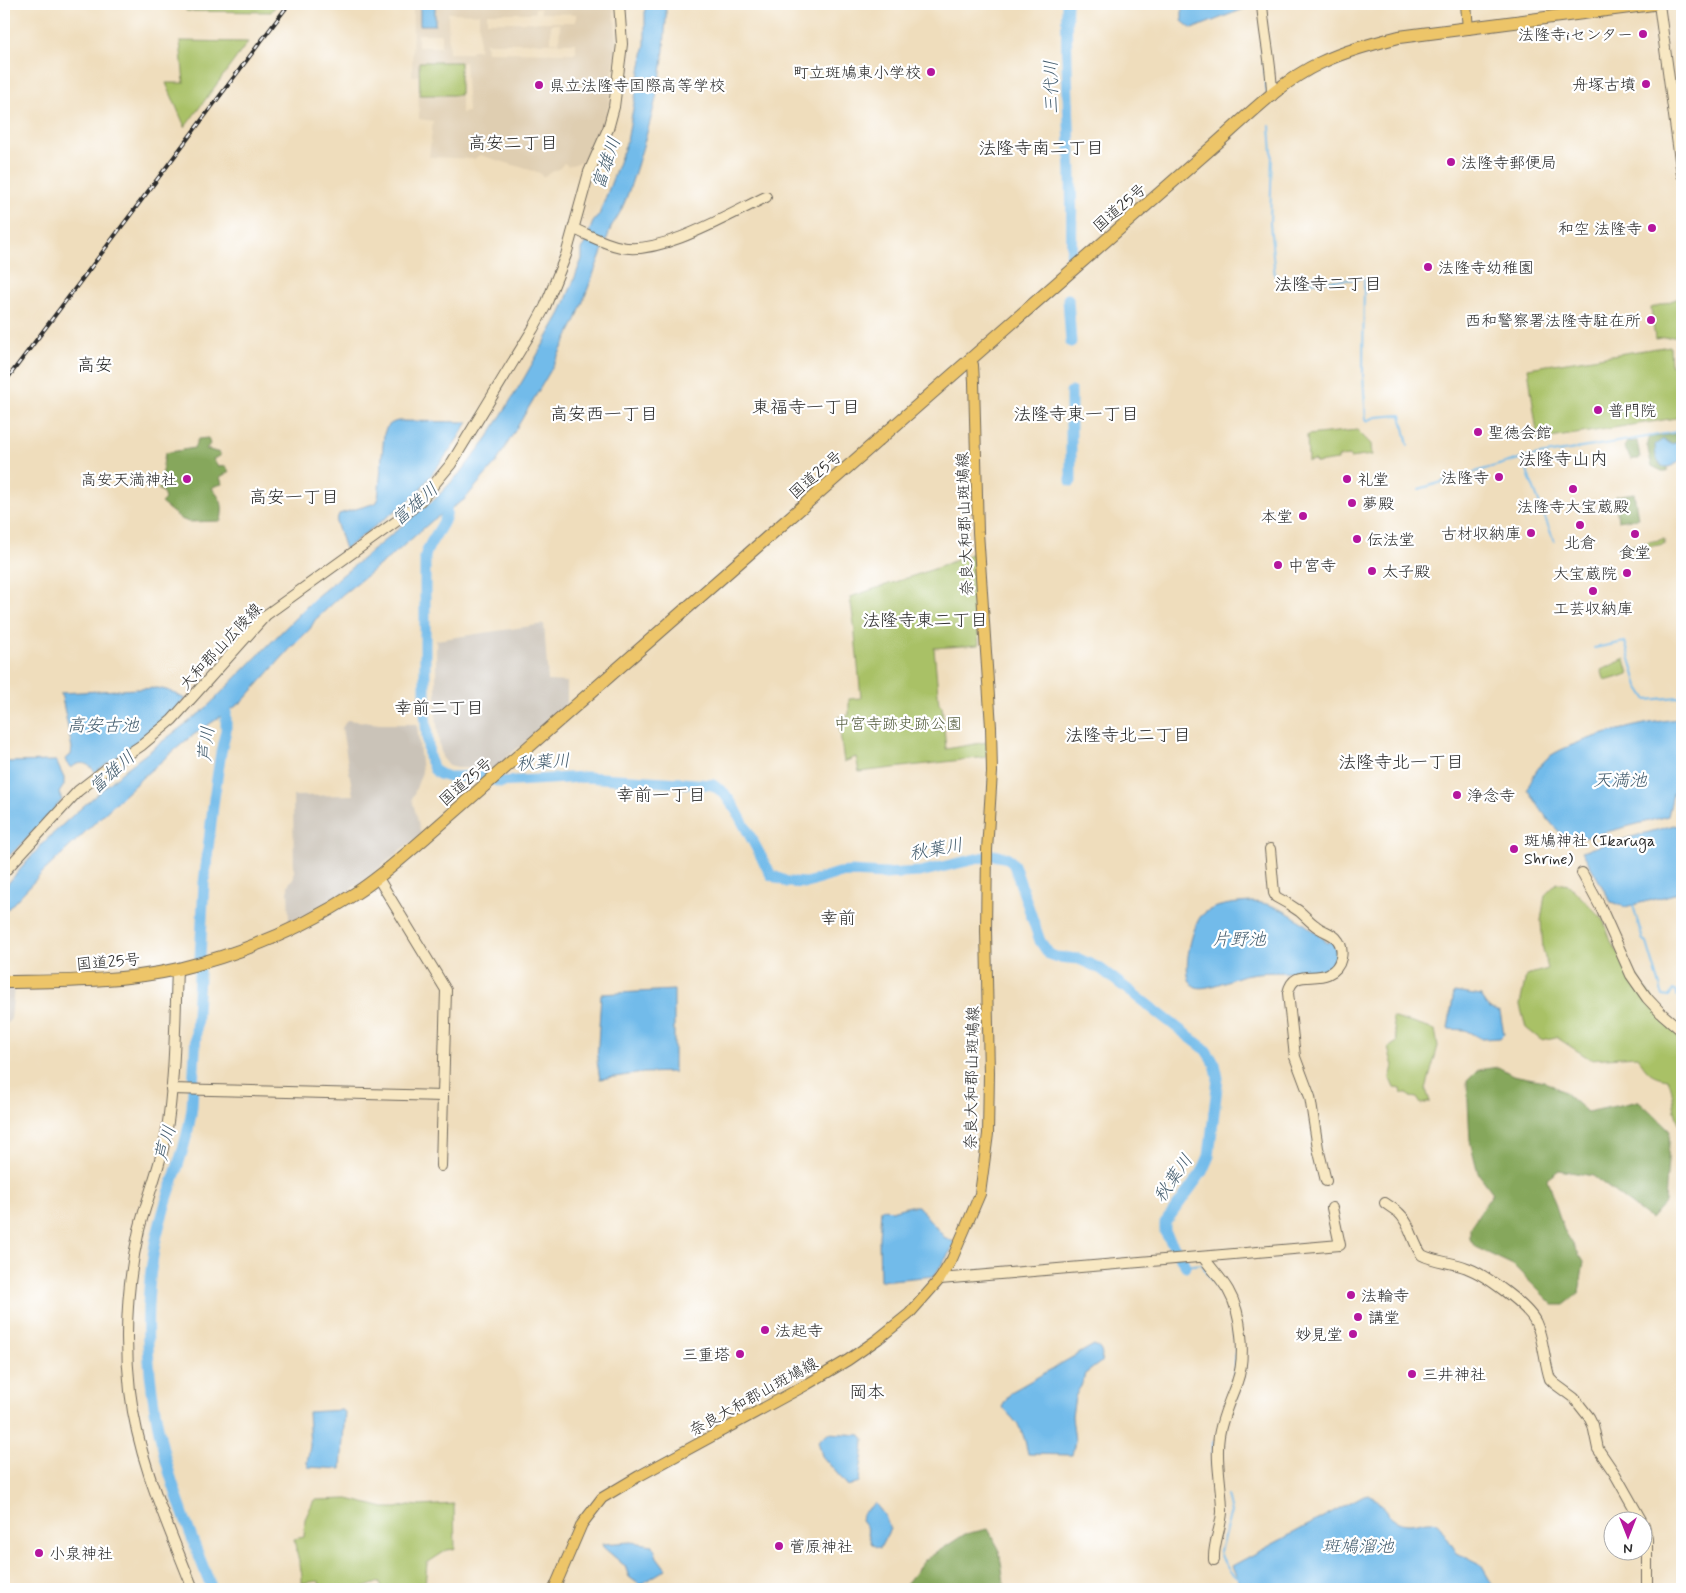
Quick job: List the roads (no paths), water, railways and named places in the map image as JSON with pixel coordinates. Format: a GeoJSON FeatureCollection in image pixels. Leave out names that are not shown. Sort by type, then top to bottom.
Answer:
{"type":"FeatureCollection","features":[{"type":"Feature","properties":{"kind":"highway","name":"国道25号"},"geometry":{"type":"LineString","coordinates":[[4,982],[104,979],[177,969],[207,961],[268,939],[310,920],[336,906],[378,878],[1272,96],[1294,79],[1319,64],[1365,46],[1399,37],[1653,4]]}},
{"type":"Feature","properties":{"kind":"main road"},"geometry":{"type":"LineString","coordinates":[[1466,4],[1468,29]]}},
{"type":"Feature","properties":{"kind":"main road","name":"奈良大和郡山斑鳩線"},"geometry":{"type":"LineString","coordinates":[[554,1589],[582,1524],[602,1498],[848,1360],[909,1314],[940,1279],[958,1248],[980,1194],[986,1150],[989,1073],[986,931],[992,734],[979,571],[974,382],[971,360]]}},
{"type":"Feature","properties":{"kind":"street","name":"大和郡山広陵線"},"geometry":{"type":"LineString","coordinates":[[4,872],[78,791],[142,745],[172,720],[270,618],[401,518],[421,500],[451,464],[545,307],[576,230],[589,172],[608,129],[614,107],[622,44],[619,4]]}},
{"type":"Feature","properties":{"kind":"street"},"geometry":{"type":"LineString","coordinates":[[1262,4],[1264,37],[1272,84],[1272,96]]}},
{"type":"Feature","properties":{"kind":"street"},"geometry":{"type":"LineString","coordinates":[[1659,4],[1682,175]]}},
{"type":"Feature","properties":{"kind":"street"},"geometry":{"type":"LineString","coordinates":[[576,230],[622,248],[640,248],[661,243],[697,230],[766,197]]}},
{"type":"Feature","properties":{"kind":"street"},"geometry":{"type":"LineString","coordinates":[[1270,849],[1274,893],[1276,896],[1316,926],[1334,936],[1341,949],[1341,960],[1333,971],[1320,976],[1301,977],[1295,980],[1288,993],[1295,1057],[1310,1097],[1318,1148],[1326,1181]]}},
{"type":"Feature","properties":{"kind":"street"},"geometry":{"type":"LineString","coordinates":[[1582,873],[1601,908],[1631,975],[1647,998],[1682,1031]]}},
{"type":"Feature","properties":{"kind":"street"},"geometry":{"type":"LineString","coordinates":[[378,878],[446,990],[441,1166]]}},
{"type":"Feature","properties":{"kind":"street"},"geometry":{"type":"LineString","coordinates":[[177,969],[171,1090],[165,1138],[143,1216],[133,1261],[128,1305],[128,1358],[132,1403],[142,1453],[159,1504],[193,1589]]}},
{"type":"Feature","properties":{"kind":"street"},"geometry":{"type":"LineString","coordinates":[[171,1090],[443,1096]]}},
{"type":"Feature","properties":{"kind":"street"},"geometry":{"type":"LineString","coordinates":[[1385,1203],[1405,1220],[1417,1249],[1422,1255],[1474,1271],[1530,1313],[1536,1324],[1550,1379],[1574,1398],[1589,1417],[1593,1425],[1598,1449],[1616,1474],[1636,1510]]}},
{"type":"Feature","properties":{"kind":"street"},"geometry":{"type":"LineString","coordinates":[[940,1279],[1340,1245],[1332,1208]]}},
{"type":"Feature","properties":{"kind":"street"},"geometry":{"type":"LineString","coordinates":[[1203,1257],[1228,1290],[1232,1299],[1240,1331],[1242,1352],[1242,1366],[1219,1435],[1217,1469],[1222,1514],[1215,1543],[1214,1560]]}},
{"type":"Feature","properties":{"kind":"street"},"geometry":{"type":"LineString","coordinates":[[1647,1560],[1647,1589]]}},
{"type":"Feature","properties":{"kind":"water"},"geometry":{"type":"Polygon","coordinates":[[[420,4],[435,4],[435,25],[420,25],[420,4]]]}},
{"type":"Feature","properties":{"kind":"water"},"geometry":{"type":"Polygon","coordinates":[[[645,4],[665,4],[664,49],[655,101],[631,183],[623,205],[612,225],[576,320],[552,368],[496,463],[464,500],[433,520],[343,594],[315,620],[310,629],[242,702],[189,738],[144,776],[43,872],[4,913],[4,888],[44,842],[126,769],[204,710],[317,596],[436,498],[463,470],[488,437],[561,313],[582,259],[582,250],[593,222],[599,215],[627,141],[645,44],[645,4]]]}},
{"type":"Feature","properties":{"kind":"water"},"geometry":{"type":"Polygon","coordinates":[[[1182,4],[1249,4],[1249,7],[1192,29],[1182,21],[1182,4]]]}},
{"type":"Feature","properties":{"kind":"water"},"geometry":{"type":"Polygon","coordinates":[[[398,421],[468,422],[453,446],[416,495],[345,549],[336,522],[339,514],[376,503],[378,500],[384,434],[389,425],[398,421]]]}},
{"type":"Feature","properties":{"kind":"water"},"geometry":{"type":"Polygon","coordinates":[[[1662,440],[1671,444],[1679,442],[1682,445],[1681,458],[1675,464],[1662,466],[1656,457],[1655,445],[1662,440]]]}},
{"type":"Feature","properties":{"kind":"water","name":"高安古池"},"geometry":{"type":"Polygon","coordinates":[[[158,688],[170,691],[185,699],[145,737],[95,772],[90,766],[81,763],[71,768],[67,764],[65,759],[71,755],[72,748],[61,693],[158,688]]]}},
{"type":"Feature","properties":{"kind":"water","name":"天満池"},"geometry":{"type":"Polygon","coordinates":[[[1682,719],[1682,754],[1668,816],[1572,841],[1552,825],[1528,789],[1538,768],[1555,753],[1567,747],[1617,730],[1653,722],[1682,719]]]}},
{"type":"Feature","properties":{"kind":"water"},"geometry":{"type":"Polygon","coordinates":[[[56,761],[64,778],[64,785],[59,793],[62,800],[23,843],[4,860],[4,762],[56,761]]]}},
{"type":"Feature","properties":{"kind":"water"},"geometry":{"type":"Polygon","coordinates":[[[1674,825],[1680,827],[1682,835],[1682,892],[1625,907],[1611,902],[1582,851],[1674,825]]]}},
{"type":"Feature","properties":{"kind":"water","name":"片野池"},"geometry":{"type":"Polygon","coordinates":[[[1252,902],[1263,903],[1282,910],[1308,927],[1325,942],[1333,942],[1339,956],[1328,971],[1255,973],[1201,988],[1191,983],[1187,965],[1188,953],[1197,922],[1201,916],[1218,907],[1252,902]]]}},
{"type":"Feature","properties":{"kind":"water"},"geometry":{"type":"Polygon","coordinates":[[[674,990],[674,1072],[643,1073],[600,1079],[597,1061],[601,994],[674,990]]]}},
{"type":"Feature","properties":{"kind":"water"},"geometry":{"type":"Polygon","coordinates":[[[1454,992],[1481,996],[1489,1008],[1500,1012],[1504,1034],[1500,1038],[1482,1039],[1465,1030],[1448,1029],[1454,992]]]}},
{"type":"Feature","properties":{"kind":"water"},"geometry":{"type":"Polygon","coordinates":[[[918,1206],[944,1237],[956,1243],[934,1276],[880,1281],[879,1238],[881,1209],[895,1210],[918,1206]]]}},
{"type":"Feature","properties":{"kind":"water"},"geometry":{"type":"Polygon","coordinates":[[[1094,1345],[1100,1350],[1102,1359],[1101,1362],[1085,1374],[1075,1397],[1072,1416],[1075,1441],[1072,1455],[1028,1454],[1020,1428],[1002,1407],[1011,1392],[1094,1345]]]}},
{"type":"Feature","properties":{"kind":"water"},"geometry":{"type":"Polygon","coordinates":[[[342,1410],[345,1412],[341,1469],[308,1467],[310,1446],[308,1412],[342,1410]]]}},
{"type":"Feature","properties":{"kind":"water"},"geometry":{"type":"Polygon","coordinates":[[[828,1433],[861,1435],[864,1439],[859,1482],[848,1486],[822,1456],[818,1441],[828,1433]]]}},
{"type":"Feature","properties":{"kind":"water","name":"斑鳩溜池"},"geometry":{"type":"Polygon","coordinates":[[[1369,1494],[1396,1521],[1406,1524],[1428,1521],[1437,1522],[1457,1553],[1481,1565],[1495,1589],[1242,1589],[1232,1566],[1369,1494]]]}},
{"type":"Feature","properties":{"kind":"water"},"geometry":{"type":"Polygon","coordinates":[[[875,1503],[885,1516],[890,1529],[880,1548],[872,1545],[866,1527],[861,1521],[862,1514],[875,1503]]]}},
{"type":"Feature","properties":{"kind":"water"},"geometry":{"type":"Polygon","coordinates":[[[631,1542],[653,1545],[657,1557],[666,1569],[640,1585],[629,1577],[625,1566],[602,1544],[631,1542]]]}},
{"type":"Feature","properties":{"kind":"waterway","name":"三代川"},"geometry":{"type":"LineString","coordinates":[[1067,4],[1066,36],[1072,197],[1071,261]]}},
{"type":"Feature","properties":{"kind":"waterway"},"geometry":{"type":"LineString","coordinates":[[1261,40],[1267,93]]}},
{"type":"Feature","properties":{"kind":"waterway"},"geometry":{"type":"LineString","coordinates":[[1270,126],[1272,153],[1270,223],[1275,277]]}},
{"type":"Feature","properties":{"kind":"waterway"},"geometry":{"type":"LineString","coordinates":[[1364,278],[1363,375],[1366,421],[1376,417],[1401,415],[1408,445]]}},
{"type":"Feature","properties":{"kind":"waterway"},"geometry":{"type":"LineString","coordinates":[[1306,282],[1359,279]]}},
{"type":"Feature","properties":{"kind":"waterway"},"geometry":{"type":"LineString","coordinates":[[1278,282],[1293,282]]}},
{"type":"Feature","properties":{"kind":"waterway"},"geometry":{"type":"LineString","coordinates":[[1068,299],[1071,342]]}},
{"type":"Feature","properties":{"kind":"waterway"},"geometry":{"type":"LineString","coordinates":[[1071,392],[1071,481]]}},
{"type":"Feature","properties":{"kind":"waterway"},"geometry":{"type":"LineString","coordinates":[[1522,458],[1682,431]]}},
{"type":"Feature","properties":{"kind":"waterway"},"geometry":{"type":"LineString","coordinates":[[1419,489],[1522,458],[1554,541]]}},
{"type":"Feature","properties":{"kind":"waterway","name":"秋葉川"},"geometry":{"type":"LineString","coordinates":[[445,504],[446,516],[425,557],[425,713],[429,757],[434,769],[439,774],[449,777],[482,776],[500,782],[584,777],[713,785],[724,793],[736,810],[771,875],[787,882],[807,883],[838,873],[851,872],[884,874],[920,872],[993,855],[1008,858],[1014,865],[1040,941],[1049,954],[1056,957],[1079,959],[1101,969],[1205,1049],[1215,1064],[1218,1078],[1209,1156],[1202,1172],[1165,1223],[1165,1232],[1186,1266]]}},
{"type":"Feature","properties":{"kind":"waterway"},"geometry":{"type":"LineString","coordinates":[[1594,648],[1625,642],[1638,686],[1647,700],[1678,697],[1682,699]]}},
{"type":"Feature","properties":{"kind":"waterway","name":"芦川"},"geometry":{"type":"LineString","coordinates":[[212,1589],[181,1507],[159,1432],[151,1380],[148,1302],[154,1250],[162,1214],[185,1143],[192,1107],[204,883],[214,798],[226,730],[226,698]]}},
{"type":"Feature","properties":{"kind":"waterway"},"geometry":{"type":"LineString","coordinates":[[1633,905],[1663,996],[1669,997],[1673,990],[1676,992],[1676,996]]}},
{"type":"Feature","properties":{"kind":"waterway","name":"秋葉川"},"geometry":{"type":"LineString","coordinates":[[1186,1266],[1201,1264],[1230,1306]]}},
{"type":"Feature","properties":{"kind":"waterway","name":"秋葉川"},"geometry":{"type":"LineString","coordinates":[[1231,1310],[1236,1352],[1234,1375]]}},
{"type":"Feature","properties":{"kind":"waterway","name":"秋葉川"},"geometry":{"type":"LineString","coordinates":[[1213,1442],[1213,1472]]}},
{"type":"Feature","properties":{"kind":"waterway","name":"秋葉川"},"geometry":{"type":"LineString","coordinates":[[1227,1496],[1231,1512],[1220,1551],[1232,1574],[1238,1579]]}},
{"type":"Feature","properties":{"kind":"railway"},"geometry":{"type":"LineString","coordinates":[[4,383],[289,4]]}},
{"type":"Feature","properties":{"kind":"place","name":"法隆寺iセンター"},"geometry":{"type":"Point","coordinates":[1643,34]}},
{"type":"Feature","properties":{"kind":"place","name":"町立斑鳩東小学校"},"geometry":{"type":"Point","coordinates":[931,72]}},
{"type":"Feature","properties":{"kind":"place","name":"舟塚古墳"},"geometry":{"type":"Point","coordinates":[1646,84]}},
{"type":"Feature","properties":{"kind":"place","name":"県立法隆寺国際高等学校"},"geometry":{"type":"Point","coordinates":[539,85]}},
{"type":"Feature","properties":{"kind":"place","name":"法隆寺郵便局"},"geometry":{"type":"Point","coordinates":[1451,162]}},
{"type":"Feature","properties":{"kind":"place","name":"和空 法隆寺"},"geometry":{"type":"Point","coordinates":[1652,228]}},
{"type":"Feature","properties":{"kind":"place","name":"法隆寺幼稚園"},"geometry":{"type":"Point","coordinates":[1428,267]}},
{"type":"Feature","properties":{"kind":"place","name":"西和警察署法隆寺駐在所"},"geometry":{"type":"Point","coordinates":[1651,320]}},
{"type":"Feature","properties":{"kind":"place","name":"普門院"},"geometry":{"type":"Point","coordinates":[1598,410]}},
{"type":"Feature","properties":{"kind":"place","name":"聖徳会館"},"geometry":{"type":"Point","coordinates":[1478,432]}},
{"type":"Feature","properties":{"kind":"place","name":"法隆寺"},"geometry":{"type":"Point","coordinates":[1499,477]}},
{"type":"Feature","properties":{"kind":"place","name":"高安天満神社"},"geometry":{"type":"Point","coordinates":[187,479]}},
{"type":"Feature","properties":{"kind":"place","name":"礼堂"},"geometry":{"type":"Point","coordinates":[1347,479]}},
{"type":"Feature","properties":{"kind":"place","name":"法隆寺大宝蔵殿"},"geometry":{"type":"Point","coordinates":[1573,489]}},
{"type":"Feature","properties":{"kind":"place","name":"夢殿"},"geometry":{"type":"Point","coordinates":[1352,503]}},
{"type":"Feature","properties":{"kind":"place","name":"本堂"},"geometry":{"type":"Point","coordinates":[1303,516]}},
{"type":"Feature","properties":{"kind":"place","name":"北倉"},"geometry":{"type":"Point","coordinates":[1580,525]}},
{"type":"Feature","properties":{"kind":"place","name":"古材収納庫"},"geometry":{"type":"Point","coordinates":[1531,533]}},
{"type":"Feature","properties":{"kind":"place","name":"食堂"},"geometry":{"type":"Point","coordinates":[1635,534]}},
{"type":"Feature","properties":{"kind":"place","name":"伝法堂"},"geometry":{"type":"Point","coordinates":[1357,539]}},
{"type":"Feature","properties":{"kind":"place","name":"中宮寺"},"geometry":{"type":"Point","coordinates":[1278,565]}},
{"type":"Feature","properties":{"kind":"place","name":"太子殿"},"geometry":{"type":"Point","coordinates":[1372,571]}},
{"type":"Feature","properties":{"kind":"place","name":"大宝蔵院"},"geometry":{"type":"Point","coordinates":[1627,573]}},
{"type":"Feature","properties":{"kind":"place","name":"工芸収納庫"},"geometry":{"type":"Point","coordinates":[1593,591]}},
{"type":"Feature","properties":{"kind":"place","name":"浄念寺"},"geometry":{"type":"Point","coordinates":[1457,795]}},
{"type":"Feature","properties":{"kind":"place","name":"斑鳩神社 (Ikaruga Shrine)"},"geometry":{"type":"Point","coordinates":[1514,849]}},
{"type":"Feature","properties":{"kind":"place","name":"法輪寺"},"geometry":{"type":"Point","coordinates":[1351,1295]}},
{"type":"Feature","properties":{"kind":"place","name":"講堂"},"geometry":{"type":"Point","coordinates":[1358,1317]}},
{"type":"Feature","properties":{"kind":"place","name":"法起寺"},"geometry":{"type":"Point","coordinates":[765,1330]}},
{"type":"Feature","properties":{"kind":"place","name":"妙見堂"},"geometry":{"type":"Point","coordinates":[1353,1334]}},
{"type":"Feature","properties":{"kind":"place","name":"三重塔"},"geometry":{"type":"Point","coordinates":[740,1354]}},
{"type":"Feature","properties":{"kind":"place","name":"三井神社"},"geometry":{"type":"Point","coordinates":[1412,1374]}},
{"type":"Feature","properties":{"kind":"place","name":"菅原神社"},"geometry":{"type":"Point","coordinates":[779,1546]}},
{"type":"Feature","properties":{"kind":"place","name":"小泉神社"},"geometry":{"type":"Point","coordinates":[39,1553]}},
{"type":"Feature","properties":{"kind":"district","name":"高安二丁目"},"geometry":{"type":"Point","coordinates":[513,143]}},
{"type":"Feature","properties":{"kind":"district","name":"法隆寺南二丁目"},"geometry":{"type":"Point","coordinates":[1041,148]}},
{"type":"Feature","properties":{"kind":"district","name":"法隆寺二丁目"},"geometry":{"type":"Point","coordinates":[1328,284]}},
{"type":"Feature","properties":{"kind":"district","name":"高安"},"geometry":{"type":"Point","coordinates":[95,365]}},
{"type":"Feature","properties":{"kind":"district","name":"東福寺一丁目"},"geometry":{"type":"Point","coordinates":[806,407]}},
{"type":"Feature","properties":{"kind":"district","name":"高安西一丁目"},"geometry":{"type":"Point","coordinates":[604,414]}},
{"type":"Feature","properties":{"kind":"district","name":"法隆寺東一丁目"},"geometry":{"type":"Point","coordinates":[1076,414]}},
{"type":"Feature","properties":{"kind":"district","name":"法隆寺山内"},"geometry":{"type":"Point","coordinates":[1563,459]}},
{"type":"Feature","properties":{"kind":"district","name":"高安一丁目"},"geometry":{"type":"Point","coordinates":[294,497]}},
{"type":"Feature","properties":{"kind":"district","name":"法隆寺東二丁目"},"geometry":{"type":"Point","coordinates":[925,620]}},
{"type":"Feature","properties":{"kind":"district","name":"幸前二丁目"},"geometry":{"type":"Point","coordinates":[439,708]}},
{"type":"Feature","properties":{"kind":"district","name":"法隆寺北二丁目"},"geometry":{"type":"Point","coordinates":[1128,735]}},
{"type":"Feature","properties":{"kind":"district","name":"法隆寺北一丁目"},"geometry":{"type":"Point","coordinates":[1401,762]}},
{"type":"Feature","properties":{"kind":"district","name":"幸前一丁目"},"geometry":{"type":"Point","coordinates":[661,795]}},
{"type":"Feature","properties":{"kind":"district","name":"幸前"},"geometry":{"type":"Point","coordinates":[838,918]}},
{"type":"Feature","properties":{"kind":"district","name":"岡本"},"geometry":{"type":"Point","coordinates":[867,1392]}},
{"type":"Feature","properties":{"kind":"water label","name":"富雄川"},"geometry":{"type":"Point","coordinates":[606,163]}},
{"type":"Feature","properties":{"kind":"water label","name":"富雄川"},"geometry":{"type":"Point","coordinates":[415,504]}},
{"type":"Feature","properties":{"kind":"water label","name":"富雄川"},"geometry":{"type":"Point","coordinates":[112,772]}},
{"type":"Feature","properties":{"kind":"park label","name":"中宮寺跡史跡公園"},"geometry":{"type":"Point","coordinates":[898,723]}}]}
